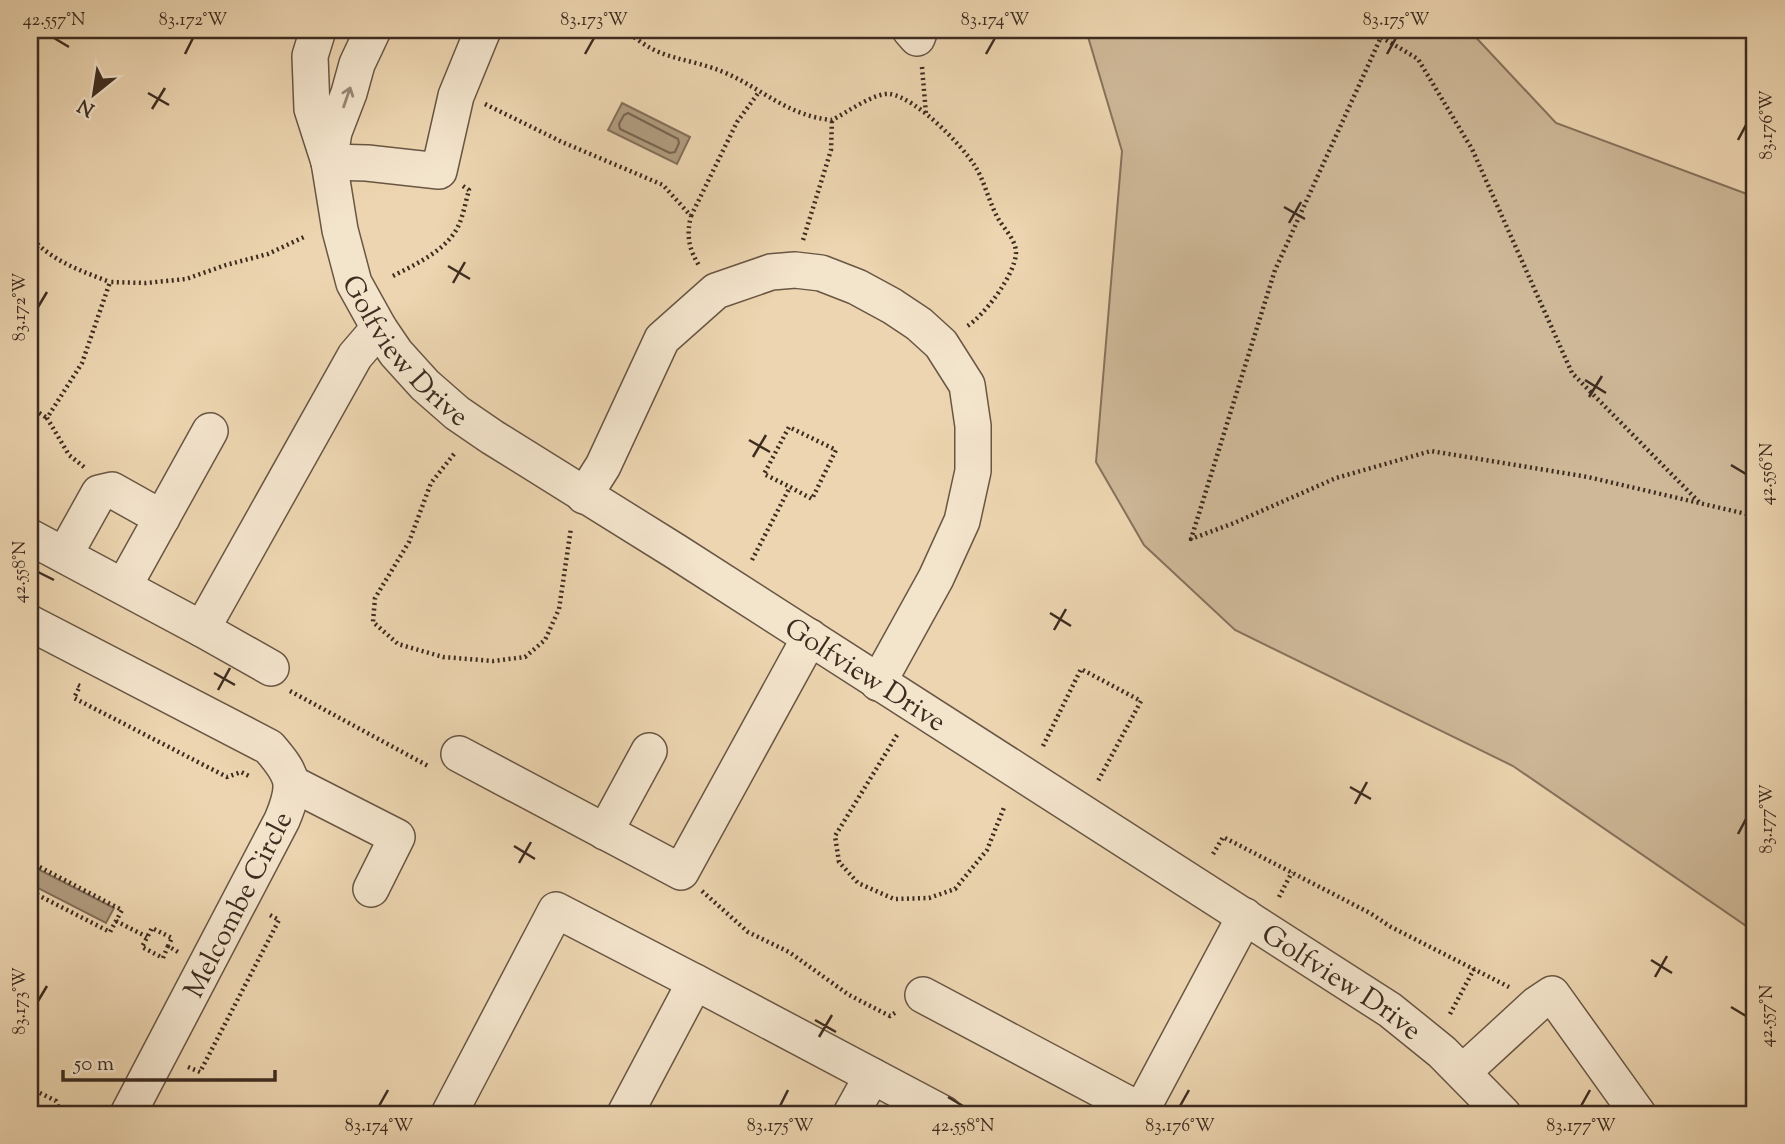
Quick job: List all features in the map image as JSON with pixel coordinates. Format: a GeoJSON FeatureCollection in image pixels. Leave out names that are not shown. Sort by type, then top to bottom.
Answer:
{"type":"FeatureCollection","features":[{"type":"Feature","properties":{"kind":"street","name":"Golfview Drive"},"geometry":{"type":"LineString","coordinates":[[318,30],[310,56],[312,108],[329,162],[340,230],[354,283],[396,353],[425,385],[457,413],[584,496],[810,637],[1390,1010],[1464,1072],[1503,1114]]}},
{"type":"Feature","properties":{"kind":"street","name":"Golfview Drive"},"geometry":{"type":"LineString","coordinates":[[329,162],[334,132],[357,64],[373,30]]}},
{"type":"Feature","properties":{"kind":"street"},"geometry":{"type":"LineString","coordinates":[[329,162],[367,163],[439,172],[456,96],[483,30]]}},
{"type":"Feature","properties":{"kind":"street"},"geometry":{"type":"LineString","coordinates":[[910,30],[918,38],[920,30]]}},
{"type":"Feature","properties":{"kind":"street"},"geometry":{"type":"LineString","coordinates":[[584,496],[603,466],[662,339],[716,291],[771,272],[795,270],[821,274],[857,287],[892,306],[919,324],[941,344],[967,385],[973,426],[973,471],[962,521],[936,578],[878,683]]}},
{"type":"Feature","properties":{"kind":"street"},"geometry":{"type":"LineString","coordinates":[[202,629],[355,356],[379,328]]}},
{"type":"Feature","properties":{"kind":"street"},"geometry":{"type":"LineString","coordinates":[[124,586],[210,431]]}},
{"type":"Feature","properties":{"kind":"street"},"geometry":{"type":"LineString","coordinates":[[65,554],[99,493],[112,490],[162,518]]}},
{"type":"Feature","properties":{"kind":"street"},"geometry":{"type":"LineString","coordinates":[[30,537],[271,668]]}},
{"type":"Feature","properties":{"kind":"street","name":"Melcombe Circle"},"geometry":{"type":"LineString","coordinates":[[30,623],[269,747],[283,763],[277,784],[289,803],[282,820],[128,1114]]}},
{"type":"Feature","properties":{"kind":"street"},"geometry":{"type":"LineString","coordinates":[[459,754],[681,872],[810,637]]}},
{"type":"Feature","properties":{"kind":"street"},"geometry":{"type":"LineString","coordinates":[[606,832],[649,751]]}},
{"type":"Feature","properties":{"kind":"street"},"geometry":{"type":"LineString","coordinates":[[277,784],[397,837],[372,889]]}},
{"type":"Feature","properties":{"kind":"street"},"geometry":{"type":"LineString","coordinates":[[449,1114],[556,911],[944,1114]]}},
{"type":"Feature","properties":{"kind":"street"},"geometry":{"type":"LineString","coordinates":[[922,995],[1144,1113],[1245,916]]}},
{"type":"Feature","properties":{"kind":"street"},"geometry":{"type":"LineString","coordinates":[[625,1114],[695,982]]}},
{"type":"Feature","properties":{"kind":"street"},"geometry":{"type":"LineString","coordinates":[[1464,1072],[1537,1004],[1552,994],[1638,1114]]}},
{"type":"Feature","properties":{"kind":"street"},"geometry":{"type":"LineString","coordinates":[[851,1114],[872,1076]]}},
{"type":"Feature","properties":{"kind":"path"},"geometry":{"type":"LineString","coordinates":[[626,30],[653,51],[726,73],[790,109],[832,120],[879,95],[891,94],[926,115],[954,138],[977,168],[999,220],[1012,238],[1016,253],[1004,285],[975,322]]}},
{"type":"Feature","properties":{"kind":"path"},"geometry":{"type":"LineString","coordinates":[[1699,502],[1572,373],[1472,149],[1418,59],[1381,37],[1275,270],[1191,539],[1336,478],[1431,451],[1588,477],[1755,516]]}},
{"type":"Feature","properties":{"kind":"path"},"geometry":{"type":"LineString","coordinates":[[923,73],[926,115]]}},
{"type":"Feature","properties":{"kind":"path"},"geometry":{"type":"LineString","coordinates":[[692,255],[687,233],[691,216],[737,122],[759,92]]}},
{"type":"Feature","properties":{"kind":"path"},"geometry":{"type":"LineString","coordinates":[[493,106],[562,142],[663,185],[691,216]]}},
{"type":"Feature","properties":{"kind":"path"},"geometry":{"type":"LineString","coordinates":[[806,230],[831,150],[832,120]]}},
{"type":"Feature","properties":{"kind":"path"},"geometry":{"type":"LineString","coordinates":[[393,276],[419,262],[449,239],[460,224],[469,190]]}},
{"type":"Feature","properties":{"kind":"path"},"geometry":{"type":"LineString","coordinates":[[30,236],[38,246],[66,265],[110,282],[146,283],[186,279],[268,254],[306,236]]}},
{"type":"Feature","properties":{"kind":"path"},"geometry":{"type":"LineString","coordinates":[[30,255],[38,246]]}},
{"type":"Feature","properties":{"kind":"path"},"geometry":{"type":"LineString","coordinates":[[47,418],[82,363],[110,282]]}},
{"type":"Feature","properties":{"kind":"path"},"geometry":{"type":"LineString","coordinates":[[30,407],[47,418],[69,455],[112,490]]}},
{"type":"Feature","properties":{"kind":"path"},"geometry":{"type":"LineString","coordinates":[[789,427],[836,450],[812,499],[790,487],[765,474],[789,427]]}},
{"type":"Feature","properties":{"kind":"path"},"geometry":{"type":"LineString","coordinates":[[454,454],[431,483],[409,542],[375,598],[373,622],[398,644],[443,657],[493,661],[524,657],[545,640],[559,608],[571,528]]}},
{"type":"Feature","properties":{"kind":"path"},"geometry":{"type":"LineString","coordinates":[[752,559],[790,487]]}},
{"type":"Feature","properties":{"kind":"path"},"geometry":{"type":"LineString","coordinates":[[271,668],[277,684],[440,772],[459,754]]}},
{"type":"Feature","properties":{"kind":"path"},"geometry":{"type":"LineString","coordinates":[[1043,746],[1081,669],[1141,701],[1098,781]]}},
{"type":"Feature","properties":{"kind":"path"},"geometry":{"type":"LineString","coordinates":[[70,681],[80,686],[74,698],[227,777],[241,772],[277,784]]}},
{"type":"Feature","properties":{"kind":"path"},"geometry":{"type":"LineString","coordinates":[[897,735],[835,836],[839,862],[858,883],[894,899],[929,898],[955,889],[987,850],[1005,805]]}},
{"type":"Feature","properties":{"kind":"path"},"geometry":{"type":"LineString","coordinates":[[1213,854],[1223,837],[1370,913],[1391,927],[1524,994],[1537,1004]]}},
{"type":"Feature","properties":{"kind":"path"},"geometry":{"type":"LineString","coordinates":[[30,862],[122,910],[110,932],[30,891]]}},
{"type":"Feature","properties":{"kind":"path"},"geometry":{"type":"LineString","coordinates":[[681,872],[748,932],[789,952],[869,1006],[890,1016],[922,995]]}},
{"type":"Feature","properties":{"kind":"path"},"geometry":{"type":"LineString","coordinates":[[1279,897],[1292,872]]}},
{"type":"Feature","properties":{"kind":"path"},"geometry":{"type":"LineString","coordinates":[[182,1078],[188,1066],[200,1072],[279,920],[266,913],[272,902]]}},
{"type":"Feature","properties":{"kind":"path"},"geometry":{"type":"LineString","coordinates":[[116,921],[147,937]]}},
{"type":"Feature","properties":{"kind":"path"},"geometry":{"type":"LineString","coordinates":[[152,928],[172,938],[168,946],[163,958],[142,947],[152,928]]}},
{"type":"Feature","properties":{"kind":"path"},"geometry":{"type":"LineString","coordinates":[[168,946],[188,957]]}},
{"type":"Feature","properties":{"kind":"path"},"geometry":{"type":"LineString","coordinates":[[1450,1014],[1475,969]]}},
{"type":"Feature","properties":{"kind":"path"},"geometry":{"type":"LineString","coordinates":[[30,1088],[56,1101],[61,1114]]}},
{"type":"Feature","properties":{"kind":"shaded area"},"geometry":{"type":"Polygon","coordinates":[[[1086,30],[1469,30],[1556,123],[1755,197],[1755,932],[1513,766],[1235,630],[1144,545],[1096,462],[1122,151],[1086,30]]]}},
{"type":"Feature","properties":{"kind":"water"},"geometry":{"type":"Polygon","coordinates":[[[622,103],[690,137],[677,164],[608,130],[622,103]]]}},
{"type":"Feature","properties":{"kind":"water"},"geometry":{"type":"Polygon","coordinates":[[[30,865],[114,908],[106,923],[30,884],[30,865]]]}}]}
